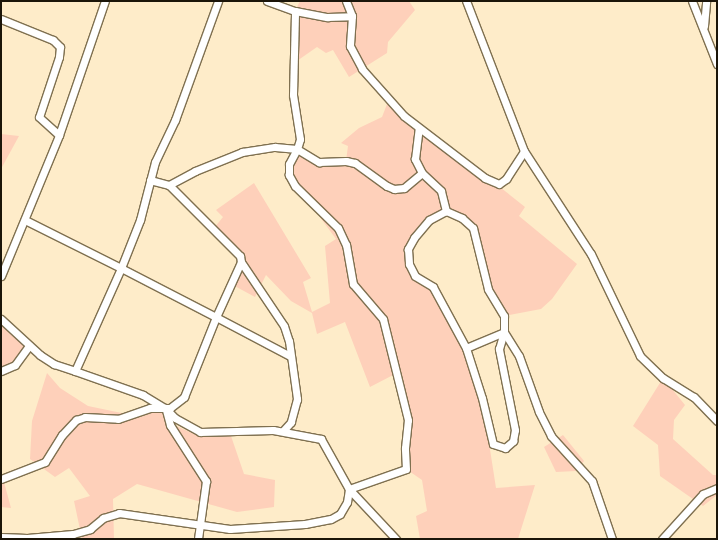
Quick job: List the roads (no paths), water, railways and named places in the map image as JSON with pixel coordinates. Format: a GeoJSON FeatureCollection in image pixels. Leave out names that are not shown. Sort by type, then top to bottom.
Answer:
{"type":"FeatureCollection","features":[{"type":"Feature","properties":{"kind":"street"},"geometry":{"type":"LineString","coordinates":[[1,276],[60,135],[105,1]]}},
{"type":"Feature","properties":{"kind":"street"},"geometry":{"type":"LineString","coordinates":[[74,371],[121,268],[140,220],[150,180],[158,156],[175,120],[218,1]]}},
{"type":"Feature","properties":{"kind":"street"},"geometry":{"type":"LineString","coordinates":[[267,1],[295,11],[327,17],[352,16]]}},
{"type":"Feature","properties":{"kind":"street"},"geometry":{"type":"LineString","coordinates":[[346,1],[352,16],[350,38],[355,59],[404,116],[495,184],[506,179],[524,151]]}},
{"type":"Feature","properties":{"kind":"street"},"geometry":{"type":"LineString","coordinates":[[466,1],[524,151],[591,254],[640,356],[663,378],[694,397],[717,421]]}},
{"type":"Feature","properties":{"kind":"street"},"geometry":{"type":"LineString","coordinates":[[692,1],[717,64]]}},
{"type":"Feature","properties":{"kind":"street"},"geometry":{"type":"LineString","coordinates":[[704,28],[706,1]]}},
{"type":"Feature","properties":{"kind":"street"},"geometry":{"type":"LineString","coordinates":[[295,11],[293,95],[300,139],[297,149],[289,164],[291,180],[301,194],[338,228],[346,245],[353,284],[384,319],[408,420],[405,448],[406,469],[348,489]]}},
{"type":"Feature","properties":{"kind":"street"},"geometry":{"type":"LineString","coordinates":[[1,19],[53,40],[60,47],[59,57],[39,117],[60,135]]}},
{"type":"Feature","properties":{"kind":"street"},"geometry":{"type":"LineString","coordinates":[[419,128],[415,159],[422,173],[441,191],[446,211]]}},
{"type":"Feature","properties":{"kind":"street"},"geometry":{"type":"LineString","coordinates":[[169,185],[195,171],[242,152],[275,147],[297,149],[319,162],[346,161],[354,163],[394,189],[404,188],[422,173]]}},
{"type":"Feature","properties":{"kind":"street"},"geometry":{"type":"LineString","coordinates":[[150,180],[169,185],[234,248],[241,262],[284,326],[298,399],[291,422],[283,431]]}},
{"type":"Feature","properties":{"kind":"street"},"geometry":{"type":"LineString","coordinates":[[446,211],[462,218],[473,228],[488,289],[504,316],[504,332],[499,349],[515,430],[513,441],[505,448],[501,449],[493,444],[482,398],[466,348],[433,288],[415,276],[409,264],[408,249],[414,238],[429,220],[446,211]]}},
{"type":"Feature","properties":{"kind":"street"},"geometry":{"type":"LineString","coordinates":[[25,220],[290,356]]}},
{"type":"Feature","properties":{"kind":"street"},"geometry":{"type":"LineString","coordinates":[[1,479],[45,462],[62,435],[76,420],[85,417],[118,419],[150,408],[176,406],[184,397],[216,318],[241,262]]}},
{"type":"Feature","properties":{"kind":"street"},"geometry":{"type":"LineString","coordinates":[[1,319],[29,346],[54,364],[143,395],[165,408],[175,418],[200,432],[283,431],[321,439],[348,489],[396,539]]}},
{"type":"Feature","properties":{"kind":"street"},"geometry":{"type":"LineString","coordinates":[[466,348],[504,332]]}},
{"type":"Feature","properties":{"kind":"street"},"geometry":{"type":"LineString","coordinates":[[504,332],[519,356],[535,402],[551,436],[592,481],[612,539]]}},
{"type":"Feature","properties":{"kind":"street"},"geometry":{"type":"LineString","coordinates":[[1,371],[18,362],[29,346]]}},
{"type":"Feature","properties":{"kind":"street"},"geometry":{"type":"LineString","coordinates":[[165,408],[170,425],[206,481],[198,539]]}},
{"type":"Feature","properties":{"kind":"street"},"geometry":{"type":"LineString","coordinates":[[662,539],[703,494],[717,488]]}},
{"type":"Feature","properties":{"kind":"street"},"geometry":{"type":"LineString","coordinates":[[1,537],[27,538],[73,534],[90,529],[103,518],[119,513],[201,525],[245,529],[324,521],[340,514],[347,502],[348,489]]}}]}
